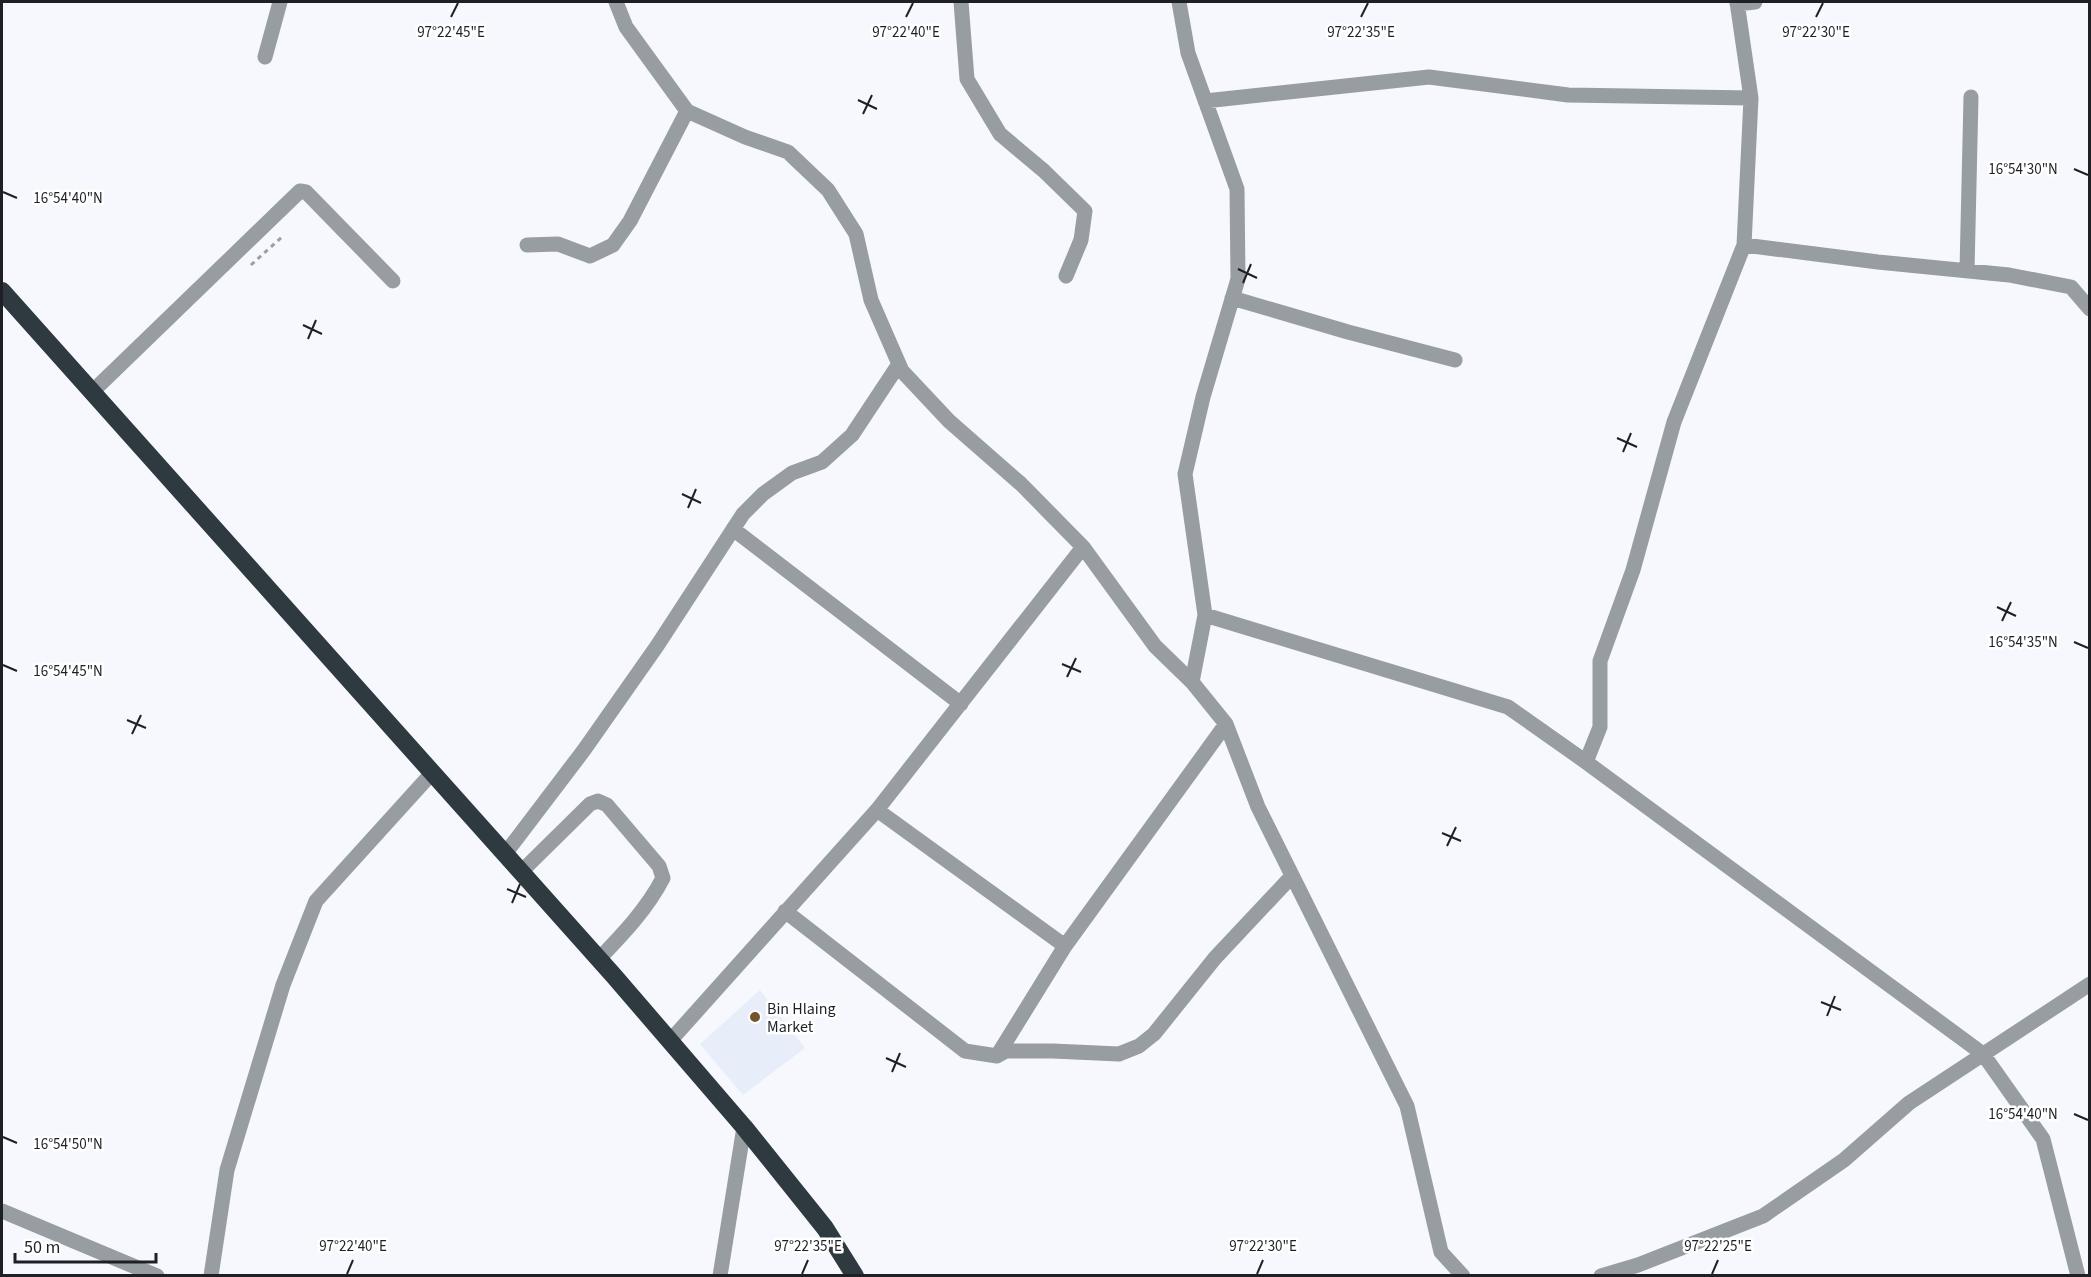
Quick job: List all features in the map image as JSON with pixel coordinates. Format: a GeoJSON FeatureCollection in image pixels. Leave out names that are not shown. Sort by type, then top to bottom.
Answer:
{"type":"FeatureCollection","features":[{"type":"Feature","properties":{"kind":"highway"},"geometry":{"type":"LineString","coordinates":[[4,300],[92,392],[599,959],[744,1127],[825,1228],[855,1275]]}},
{"type":"Feature","properties":{"kind":"street"},"geometry":{"type":"LineString","coordinates":[[265,57],[280,2]]}},
{"type":"Feature","properties":{"kind":"street"},"geometry":{"type":"LineString","coordinates":[[616,2],[626,27],[687,111],[788,153],[828,190],[856,234],[871,300],[902,371],[949,421],[1021,484],[1083,547],[1155,646],[1192,682],[1226,724],[1258,807],[1407,1106],[1441,1252],[1463,1275]]}},
{"type":"Feature","properties":{"kind":"street"},"geometry":{"type":"LineString","coordinates":[[961,2],[967,80],[1000,134],[1044,171],[1085,211],[1081,240],[1066,276]]}},
{"type":"Feature","properties":{"kind":"street"},"geometry":{"type":"LineString","coordinates":[[1179,2],[1188,52],[1237,189],[1238,279],[1203,397],[1185,474],[1205,615],[1192,682]]}},
{"type":"Feature","properties":{"kind":"street"},"geometry":{"type":"LineString","coordinates":[[1586,762],[1600,727],[1600,662],[1633,570],[1674,422],[1744,245],[1751,98],[1737,3],[1755,2]]}},
{"type":"Feature","properties":{"kind":"street"},"geometry":{"type":"LineString","coordinates":[[1205,101],[1429,77],[1568,95],[1751,98]]}},
{"type":"Feature","properties":{"kind":"street"},"geometry":{"type":"LineString","coordinates":[[1967,271],[1971,97]]}},
{"type":"Feature","properties":{"kind":"street"},"geometry":{"type":"LineString","coordinates":[[527,245],[558,244],[590,256],[613,245],[630,221],[687,111]]}},
{"type":"Feature","properties":{"kind":"street"},"geometry":{"type":"LineString","coordinates":[[92,392],[300,191],[306,192],[393,281]]}},
{"type":"Feature","properties":{"kind":"street"},"geometry":{"type":"LineString","coordinates":[[1744,245],[1878,262],[2009,275],[2071,287],[2090,309]]}},
{"type":"Feature","properties":{"kind":"street"},"geometry":{"type":"LineString","coordinates":[[1232,298],[1455,360]]}},
{"type":"Feature","properties":{"kind":"street"},"geometry":{"type":"LineString","coordinates":[[505,854],[584,750],[657,646],[743,514],[763,494],[792,473],[822,462],[852,435],[899,364]]}},
{"type":"Feature","properties":{"kind":"street"},"geometry":{"type":"LineString","coordinates":[[732,529],[961,704]]}},
{"type":"Feature","properties":{"kind":"street"},"geometry":{"type":"LineString","coordinates":[[670,1041],[877,810],[1083,547]]}},
{"type":"Feature","properties":{"kind":"street"},"geometry":{"type":"LineString","coordinates":[[1205,615],[1508,707],[1983,1054],[2043,1140],[2078,1275]]}},
{"type":"Feature","properties":{"kind":"street"},"geometry":{"type":"LineString","coordinates":[[997,1056],[1065,946],[1226,724]]}},
{"type":"Feature","properties":{"kind":"street"},"geometry":{"type":"LineString","coordinates":[[211,1275],[227,1170],[283,985],[316,901],[432,773]]}},
{"type":"Feature","properties":{"kind":"street"},"geometry":{"type":"LineString","coordinates":[[521,872],[590,804],[598,801],[607,805],[659,866],[663,878],[641,913],[599,959]]}},
{"type":"Feature","properties":{"kind":"street"},"geometry":{"type":"LineString","coordinates":[[877,810],[1065,946]]}},
{"type":"Feature","properties":{"kind":"street"},"geometry":{"type":"LineString","coordinates":[[785,911],[965,1051],[997,1056],[1006,1052],[1041,1051],[1119,1054],[1139,1046],[1154,1034],[1215,958],[1292,876]]}},
{"type":"Feature","properties":{"kind":"street"},"geometry":{"type":"LineString","coordinates":[[1601,1275],[1641,1270],[1763,1216],[1844,1160],[1909,1103],[2090,984]]}},
{"type":"Feature","properties":{"kind":"street"},"geometry":{"type":"LineString","coordinates":[[720,1275],[744,1127]]}},
{"type":"Feature","properties":{"kind":"street"},"geometry":{"type":"LineString","coordinates":[[2,1211],[157,1275]]}},
{"type":"Feature","properties":{"kind":"shaded area","name":"Bin Hlaing Market"},"geometry":{"type":"Polygon","coordinates":[[[760,990],[805,1048],[743,1095],[700,1044],[760,990]]]}},
{"type":"Feature","properties":{"kind":"place","name":"Bin Hlaing Market"},"geometry":{"type":"Point","coordinates":[755,1017]}}]}
